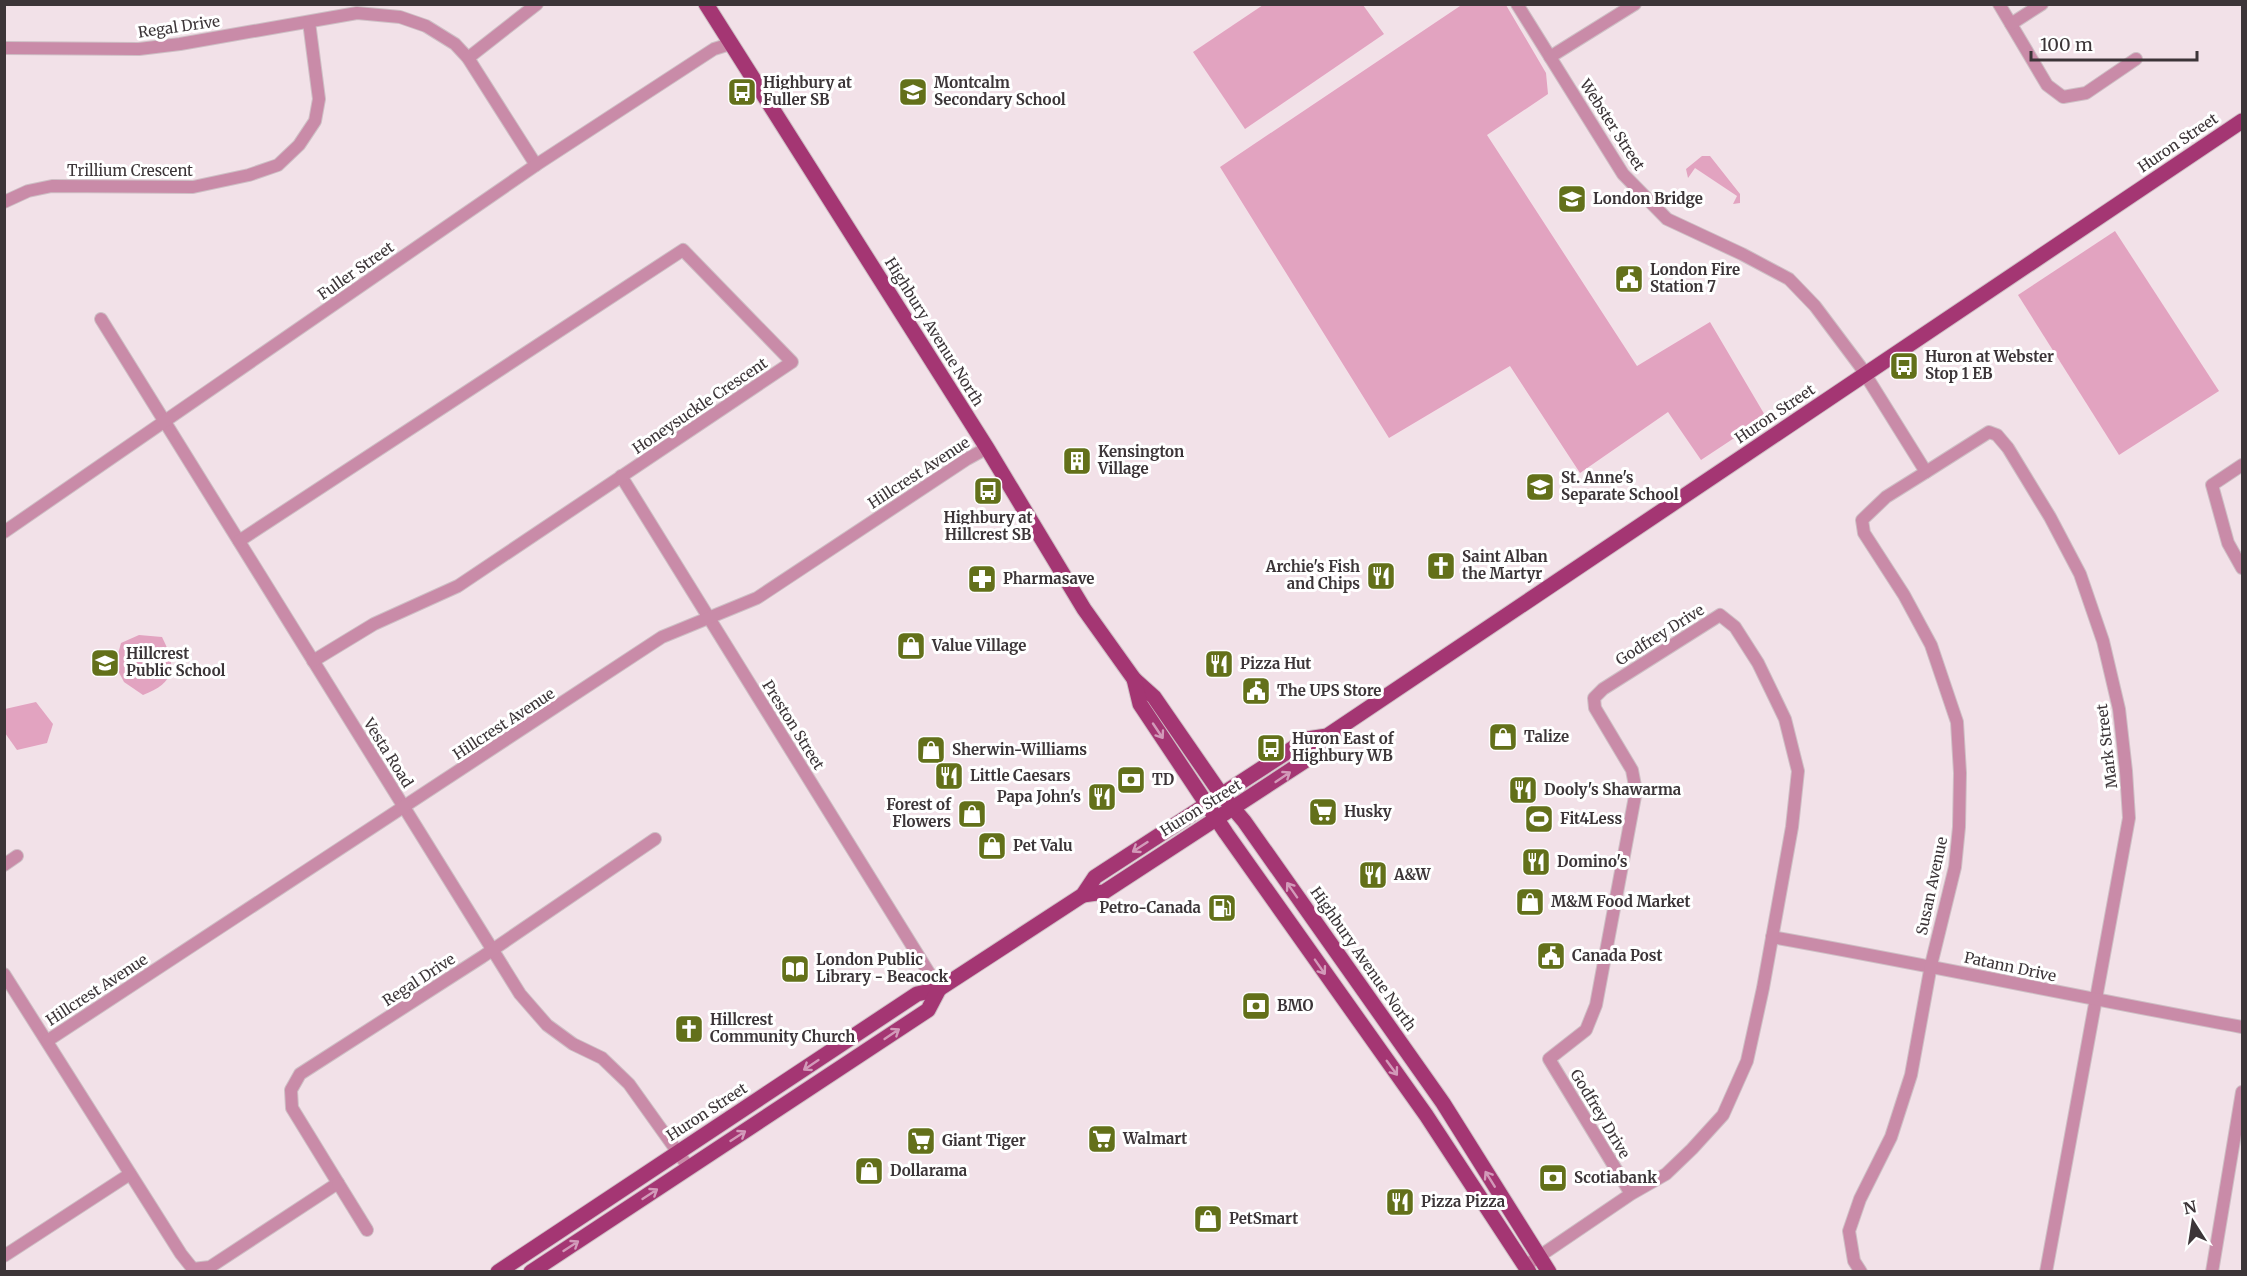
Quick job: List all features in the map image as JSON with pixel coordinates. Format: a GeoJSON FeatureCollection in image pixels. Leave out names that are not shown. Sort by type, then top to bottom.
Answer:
{"type":"FeatureCollection","features":[{"type":"Feature","properties":{"kind":"main road","name":"Highbury Avenue North"},"geometry":{"type":"LineString","coordinates":[[706,4],[987,448],[1084,609],[1134,679],[1154,697],[1443,1103],[1549,1272]]}},
{"type":"Feature","properties":{"kind":"main road","name":"Huron Street"},"geometry":{"type":"LineString","coordinates":[[498,1272],[917,994],[939,989],[1083,895],[1095,877],[1207,803],[1308,739],[1327,736],[2242,121]]}},
{"type":"Feature","properties":{"kind":"main road","name":"Highbury Avenue North"},"geometry":{"type":"LineString","coordinates":[[1134,679],[1140,704],[1216,819],[1426,1115],[1527,1269]]}},
{"type":"Feature","properties":{"kind":"main road","name":"Huron Street"},"geometry":{"type":"LineString","coordinates":[[1083,895],[1104,892],[1234,809],[1320,751],[1327,736]]}},
{"type":"Feature","properties":{"kind":"main road","name":"Huron Street"},"geometry":{"type":"LineString","coordinates":[[531,1272],[928,1010],[939,989]]}},
{"type":"Feature","properties":{"kind":"street","name":"Webster Street"},"geometry":{"type":"LineString","coordinates":[[1517,4],[1623,174],[1667,219],[1788,279],[1815,306],[1865,375]]}},
{"type":"Feature","properties":{"kind":"street"},"geometry":{"type":"LineString","coordinates":[[1550,57],[1635,4]]}},
{"type":"Feature","properties":{"kind":"street"},"geometry":{"type":"LineString","coordinates":[[1999,4],[2047,85],[2063,97],[2086,93],[2136,59]]}},
{"type":"Feature","properties":{"kind":"street"},"geometry":{"type":"LineString","coordinates":[[2012,24],[2042,4]]}},
{"type":"Feature","properties":{"kind":"street"},"geometry":{"type":"LineString","coordinates":[[468,58],[532,5]]}},
{"type":"Feature","properties":{"kind":"street","name":"Regal Drive"},"geometry":{"type":"LineString","coordinates":[[4,48],[139,49],[357,13],[400,17],[426,26],[455,44],[468,58],[536,165]]}},
{"type":"Feature","properties":{"kind":"street","name":"Trillium Crescent"},"geometry":{"type":"LineString","coordinates":[[4,202],[28,191],[52,186],[194,187],[249,175],[278,165],[299,145],[315,121],[319,99],[309,22]]}},
{"type":"Feature","properties":{"kind":"street","name":"Fuller Street"},"geometry":{"type":"LineString","coordinates":[[4,532],[536,165],[711,51],[730,44]]}},
{"type":"Feature","properties":{"kind":"street","name":"Honeysuckle Crescent"},"geometry":{"type":"LineString","coordinates":[[239,541],[683,250],[792,362],[458,586],[374,624],[314,661]]}},
{"type":"Feature","properties":{"kind":"street","name":"Vesta Road"},"geometry":{"type":"LineString","coordinates":[[101,319],[520,994],[547,1025],[573,1044],[602,1058],[629,1084],[690,1168]]}},
{"type":"Feature","properties":{"kind":"street"},"geometry":{"type":"LineString","coordinates":[[1865,375],[1926,472]]}},
{"type":"Feature","properties":{"kind":"street","name":"Mark Street"},"geometry":{"type":"LineString","coordinates":[[1926,472],[1989,432],[1997,435],[2008,447],[2050,517],[2080,574],[2103,641],[2120,709],[2128,818],[2046,1272]]}},
{"type":"Feature","properties":{"kind":"street","name":"Hillcrest Avenue"},"geometry":{"type":"LineString","coordinates":[[47,1041],[662,637],[757,598],[987,448]]}},
{"type":"Feature","properties":{"kind":"street"},"geometry":{"type":"LineString","coordinates":[[2242,465],[2212,484],[2228,543],[2242,568]]}},
{"type":"Feature","properties":{"kind":"street","name":"Susan Avenue"},"geometry":{"type":"LineString","coordinates":[[1861,1272],[1854,1261],[1849,1231],[1860,1199],[1891,1137],[1911,1075],[1930,965],[1955,867],[1959,827],[1960,774],[1957,722],[1931,645],[1904,595],[1864,533],[1862,520],[1886,497],[1926,472]]}},
{"type":"Feature","properties":{"kind":"street","name":"Preston Street"},"geometry":{"type":"LineString","coordinates":[[621,477],[939,989]]}},
{"type":"Feature","properties":{"kind":"street","name":"Godfrey Drive"},"geometry":{"type":"LineString","coordinates":[[1527,1269],[1540,1257],[1631,1194],[1666,1174],[1723,1115],[1747,1061],[1792,827],[1798,771],[1785,719],[1758,663],[1735,627],[1720,615],[1603,689],[1594,698],[1595,708],[1632,770],[1636,791],[1596,1005],[1586,1030],[1549,1059],[1631,1194]]}},
{"type":"Feature","properties":{"kind":"street","name":"Regal Drive"},"geometry":{"type":"LineString","coordinates":[[367,1230],[292,1108],[291,1090],[300,1074],[493,949],[655,839]]}},
{"type":"Feature","properties":{"kind":"street"},"geometry":{"type":"LineString","coordinates":[[4,865],[17,856]]}},
{"type":"Feature","properties":{"kind":"street","name":"Patann Drive"},"geometry":{"type":"LineString","coordinates":[[1772,937],[1930,965],[2095,1000],[2242,1027]]}},
{"type":"Feature","properties":{"kind":"street"},"geometry":{"type":"LineString","coordinates":[[4,974],[181,1254],[193,1269],[210,1267],[338,1183]]}},
{"type":"Feature","properties":{"kind":"street"},"geometry":{"type":"LineString","coordinates":[[2212,1272],[2242,1092]]}},
{"type":"Feature","properties":{"kind":"street"},"geometry":{"type":"LineString","coordinates":[[4,1256],[130,1174]]}},
{"type":"Feature","properties":{"kind":"shaded area"},"geometry":{"type":"Polygon","coordinates":[[[1463,4],[1506,5],[1546,73],[1548,94],[1487,135],[1637,366],[1710,322],[1766,417],[1701,460],[1668,412],[1580,473],[1510,366],[1389,438],[1220,167],[1463,4]]]}},
{"type":"Feature","properties":{"kind":"shaded area"},"geometry":{"type":"Polygon","coordinates":[[[1263,5],[1363,5],[1384,34],[1245,129],[1193,52],[1263,5]]]}},
{"type":"Feature","properties":{"kind":"shaded area"},"geometry":{"type":"Polygon","coordinates":[[[1702,156],[1710,156],[1740,194],[1740,203],[1733,204],[1737,196],[1695,168],[1688,178],[1686,169],[1702,156]]]}},
{"type":"Feature","properties":{"kind":"shaded area"},"geometry":{"type":"Polygon","coordinates":[[[2115,231],[2219,391],[2119,455],[2018,295],[2115,231]]]}},
{"type":"Feature","properties":{"kind":"shaded area"},"geometry":{"type":"Polygon","coordinates":[[[139,635],[162,637],[171,665],[167,679],[162,685],[143,695],[124,682],[115,665],[121,643],[139,635]]]}},
{"type":"Feature","properties":{"kind":"shaded area"},"geometry":{"type":"Polygon","coordinates":[[[36,702],[53,724],[47,743],[17,750],[5,733],[5,709],[36,702]]]}},
{"type":"Feature","properties":{"kind":"place","name":"Highbury at Fuller SB"},"geometry":{"type":"Point","coordinates":[742,92]}},
{"type":"Feature","properties":{"kind":"place","name":"Montcalm Secondary School"},"geometry":{"type":"Point","coordinates":[913,92]}},
{"type":"Feature","properties":{"kind":"place","name":"London Bridge"},"geometry":{"type":"Point","coordinates":[1572,199]}},
{"type":"Feature","properties":{"kind":"place","name":"London Fire Station 7"},"geometry":{"type":"Point","coordinates":[1629,279]}},
{"type":"Feature","properties":{"kind":"place","name":"Huron at Webster Stop 1 EB"},"geometry":{"type":"Point","coordinates":[1904,366]}},
{"type":"Feature","properties":{"kind":"place","name":"Kensington Village"},"geometry":{"type":"Point","coordinates":[1077,461]}},
{"type":"Feature","properties":{"kind":"place","name":"St. Anne's Separate School"},"geometry":{"type":"Point","coordinates":[1540,487]}},
{"type":"Feature","properties":{"kind":"place","name":"Highbury at Hillcrest SB"},"geometry":{"type":"Point","coordinates":[988,491]}},
{"type":"Feature","properties":{"kind":"place","name":"Saint Alban the Martyr"},"geometry":{"type":"Point","coordinates":[1441,566]}},
{"type":"Feature","properties":{"kind":"place","name":"Archie's Fish and Chips"},"geometry":{"type":"Point","coordinates":[1381,576]}},
{"type":"Feature","properties":{"kind":"place","name":"Pharmasave"},"geometry":{"type":"Point","coordinates":[982,579]}},
{"type":"Feature","properties":{"kind":"place","name":"Value Village"},"geometry":{"type":"Point","coordinates":[911,646]}},
{"type":"Feature","properties":{"kind":"place","name":"Hillcrest Public School"},"geometry":{"type":"Point","coordinates":[105,663]}},
{"type":"Feature","properties":{"kind":"place","name":"Pizza Hut"},"geometry":{"type":"Point","coordinates":[1219,664]}},
{"type":"Feature","properties":{"kind":"place","name":"The UPS Store"},"geometry":{"type":"Point","coordinates":[1256,691]}},
{"type":"Feature","properties":{"kind":"place","name":"Talize"},"geometry":{"type":"Point","coordinates":[1503,737]}},
{"type":"Feature","properties":{"kind":"place","name":"Huron East of Highbury WB"},"geometry":{"type":"Point","coordinates":[1271,748]}},
{"type":"Feature","properties":{"kind":"place","name":"Sherwin-Williams"},"geometry":{"type":"Point","coordinates":[931,750]}},
{"type":"Feature","properties":{"kind":"place","name":"Little Caesars"},"geometry":{"type":"Point","coordinates":[949,776]}},
{"type":"Feature","properties":{"kind":"place","name":"TD"},"geometry":{"type":"Point","coordinates":[1131,780]}},
{"type":"Feature","properties":{"kind":"place","name":"Dooly's Shawarma"},"geometry":{"type":"Point","coordinates":[1523,790]}},
{"type":"Feature","properties":{"kind":"place","name":"Papa John's"},"geometry":{"type":"Point","coordinates":[1102,797]}},
{"type":"Feature","properties":{"kind":"place","name":"Husky"},"geometry":{"type":"Point","coordinates":[1323,812]}},
{"type":"Feature","properties":{"kind":"place","name":"Forest of Flowers"},"geometry":{"type":"Point","coordinates":[972,814]}},
{"type":"Feature","properties":{"kind":"place","name":"Fit4Less"},"geometry":{"type":"Point","coordinates":[1539,819]}},
{"type":"Feature","properties":{"kind":"place","name":"Pet Valu"},"geometry":{"type":"Point","coordinates":[992,846]}},
{"type":"Feature","properties":{"kind":"place","name":"Domino's"},"geometry":{"type":"Point","coordinates":[1536,862]}},
{"type":"Feature","properties":{"kind":"place","name":"A&W"},"geometry":{"type":"Point","coordinates":[1373,875]}},
{"type":"Feature","properties":{"kind":"place","name":"M&M Food Market"},"geometry":{"type":"Point","coordinates":[1530,902]}},
{"type":"Feature","properties":{"kind":"place","name":"Petro-Canada"},"geometry":{"type":"Point","coordinates":[1222,908]}},
{"type":"Feature","properties":{"kind":"place","name":"Canada Post"},"geometry":{"type":"Point","coordinates":[1551,956]}},
{"type":"Feature","properties":{"kind":"place","name":"London Public Library - Beacock"},"geometry":{"type":"Point","coordinates":[795,969]}},
{"type":"Feature","properties":{"kind":"place","name":"BMO"},"geometry":{"type":"Point","coordinates":[1256,1006]}},
{"type":"Feature","properties":{"kind":"place","name":"Hillcrest Community Church"},"geometry":{"type":"Point","coordinates":[689,1029]}},
{"type":"Feature","properties":{"kind":"place","name":"Walmart"},"geometry":{"type":"Point","coordinates":[1102,1139]}},
{"type":"Feature","properties":{"kind":"place","name":"Giant Tiger"},"geometry":{"type":"Point","coordinates":[921,1141]}},
{"type":"Feature","properties":{"kind":"place","name":"Dollarama"},"geometry":{"type":"Point","coordinates":[869,1171]}},
{"type":"Feature","properties":{"kind":"place","name":"Scotiabank"},"geometry":{"type":"Point","coordinates":[1553,1178]}},
{"type":"Feature","properties":{"kind":"place","name":"Pizza Pizza"},"geometry":{"type":"Point","coordinates":[1400,1202]}},
{"type":"Feature","properties":{"kind":"place","name":"PetSmart"},"geometry":{"type":"Point","coordinates":[1208,1219]}}]}
